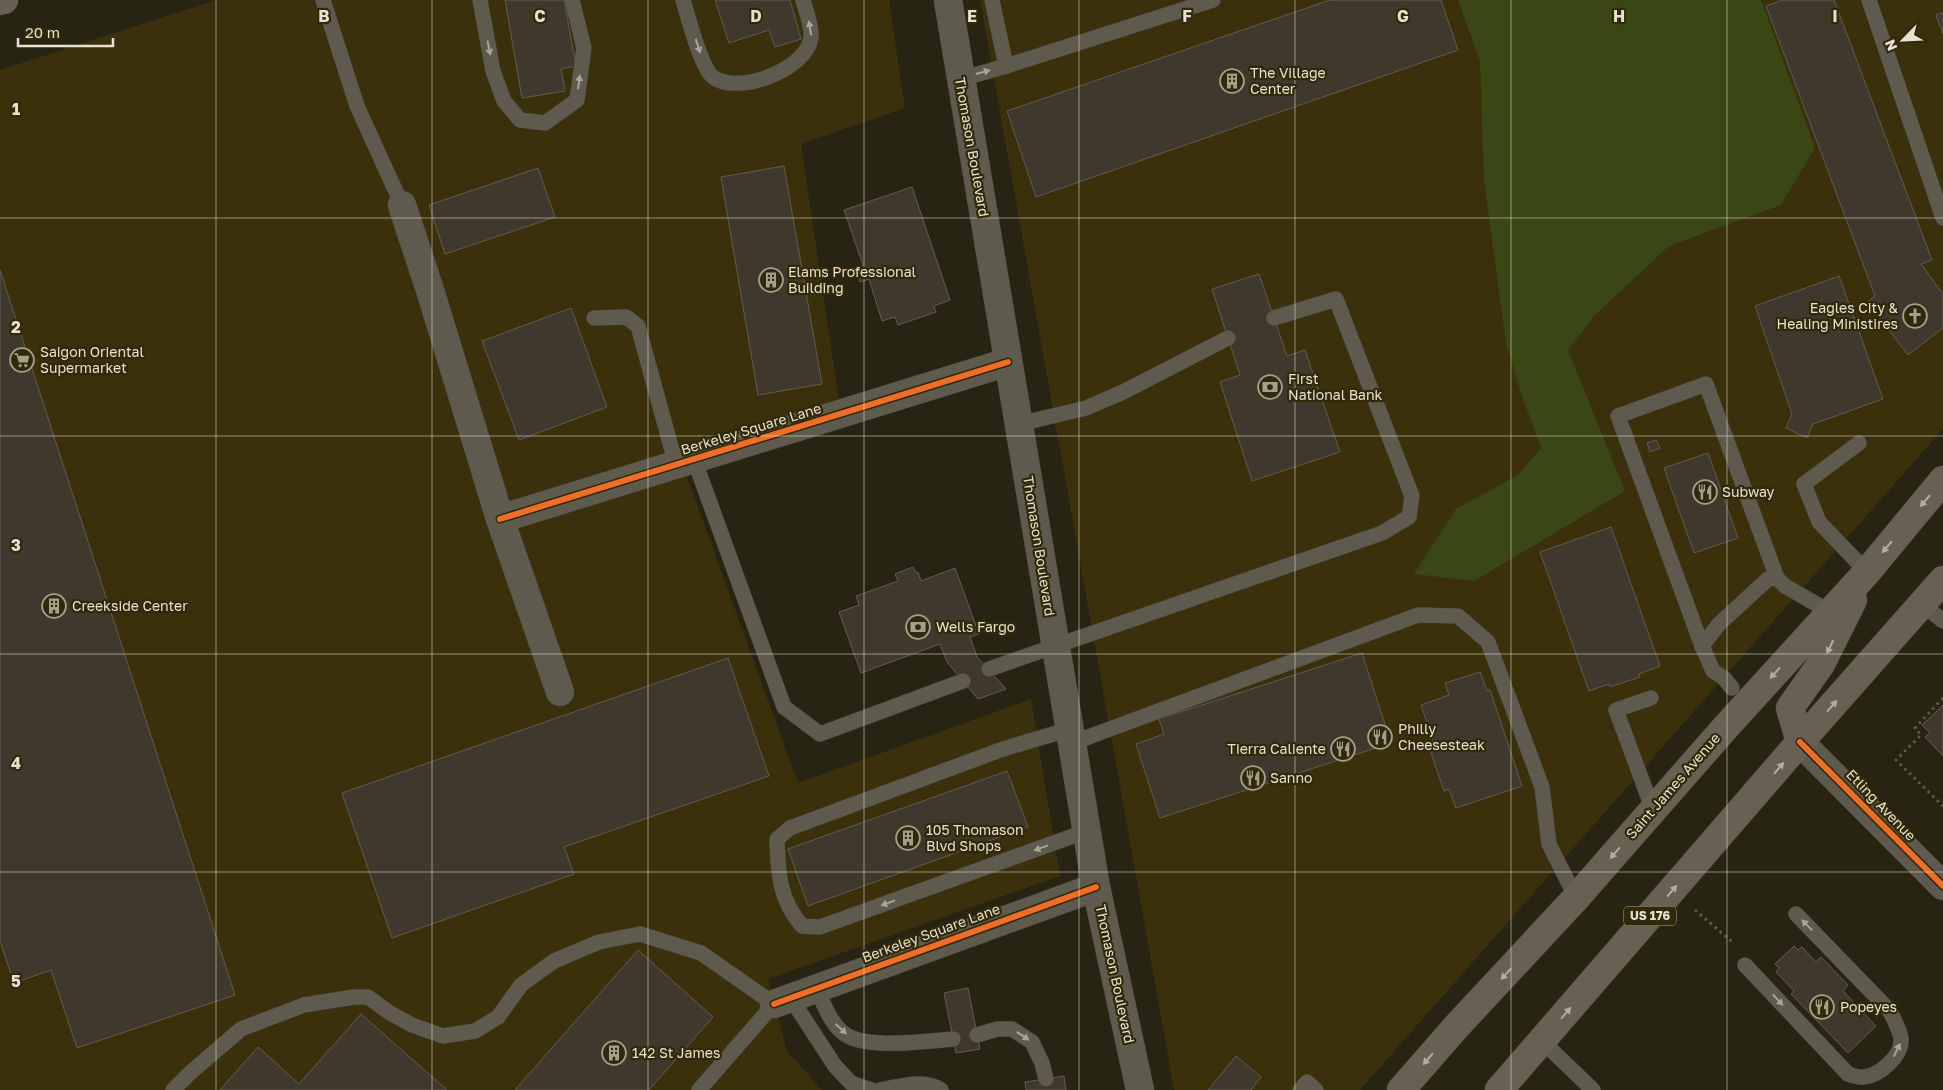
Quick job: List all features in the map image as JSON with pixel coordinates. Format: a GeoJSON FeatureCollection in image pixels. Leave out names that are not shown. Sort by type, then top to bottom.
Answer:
{"type":"FeatureCollection","features":[{"type":"Feature","properties":{"kind":"highway"},"geometry":{"type":"LineString","coordinates":[[0,1],[4,0]]}},
{"type":"Feature","properties":{"kind":"main road","name":"Saint James Avenue"},"geometry":{"type":"LineString","coordinates":[[1401,1090],[1456,1027],[1576,898],[1867,572],[1943,480]]}},
{"type":"Feature","properties":{"kind":"main road"},"geometry":{"type":"LineString","coordinates":[[1800,742],[1790,708],[1821,664],[1867,572]]}},
{"type":"Feature","properties":{"kind":"main road","name":"US 176"},"geometry":{"type":"LineString","coordinates":[[1500,1090],[1800,742],[1943,580]]}},
{"type":"Feature","properties":{"kind":"street","name":"Thomason Boulevard"},"geometry":{"type":"LineString","coordinates":[[948,0],[1096,887],[1140,1090]]}},
{"type":"Feature","properties":{"kind":"street"},"geometry":{"type":"LineString","coordinates":[[402,205],[500,518],[560,692]]}},
{"type":"Feature","properties":{"kind":"street","name":"Berkeley Square Lane"},"geometry":{"type":"LineString","coordinates":[[500,518],[1008,362]]}},
{"type":"Feature","properties":{"kind":"street","name":"Etling Avenue"},"geometry":{"type":"LineString","coordinates":[[1800,742],[1943,886]]}},
{"type":"Feature","properties":{"kind":"street","name":"Berkeley Square Lane"},"geometry":{"type":"LineString","coordinates":[[782,1001],[1096,887]]}},
{"type":"Feature","properties":{"kind":"lane"},"geometry":{"type":"LineString","coordinates":[[323,0],[357,106],[402,205]]}},
{"type":"Feature","properties":{"kind":"lane"},"geometry":{"type":"LineString","coordinates":[[480,0],[493,71],[504,101],[520,120],[545,123],[577,100],[584,48],[572,0]]}},
{"type":"Feature","properties":{"kind":"lane"},"geometry":{"type":"LineString","coordinates":[[683,0],[704,66],[713,77],[725,82],[744,83],[770,76],[794,64],[807,50],[811,36],[803,0]]}},
{"type":"Feature","properties":{"kind":"lane"},"geometry":{"type":"LineString","coordinates":[[992,0],[1006,66]]}},
{"type":"Feature","properties":{"kind":"lane"},"geometry":{"type":"LineString","coordinates":[[961,78],[1006,66],[1213,0]]}},
{"type":"Feature","properties":{"kind":"lane"},"geometry":{"type":"LineString","coordinates":[[1869,0],[1943,218]]}},
{"type":"Feature","properties":{"kind":"lane"},"geometry":{"type":"LineString","coordinates":[[989,669],[1382,533],[1409,517],[1412,496],[1336,299],[1274,318]]}},
{"type":"Feature","properties":{"kind":"lane"},"geometry":{"type":"LineString","coordinates":[[594,318],[626,317],[638,326],[685,462],[784,706],[820,734],[963,681]]}},
{"type":"Feature","properties":{"kind":"lane"},"geometry":{"type":"LineString","coordinates":[[1019,424],[1086,408],[1123,392],[1228,338]]}},
{"type":"Feature","properties":{"kind":"lane"},"geometry":{"type":"LineString","coordinates":[[1732,688],[1724,678],[1713,670],[1702,646],[1618,416],[1706,384],[1777,578],[1785,586],[1830,612]]}},
{"type":"Feature","properties":{"kind":"lane"},"geometry":{"type":"LineString","coordinates":[[1859,443],[1804,484],[1819,522],[1867,572]]}},
{"type":"Feature","properties":{"kind":"lane"},"geometry":{"type":"LineString","coordinates":[[1702,646],[1719,624],[1768,579],[1777,578]]}},
{"type":"Feature","properties":{"kind":"lane"},"geometry":{"type":"LineString","coordinates":[[1922,604],[1943,620]]}},
{"type":"Feature","properties":{"kind":"lane"},"geometry":{"type":"LineString","coordinates":[[1087,831],[820,927],[802,926],[790,912],[778,874],[777,839],[790,828],[1003,750],[1071,736],[1418,614],[1458,616],[1488,642],[1542,787],[1549,844],[1576,898]]}},
{"type":"Feature","properties":{"kind":"lane"},"geometry":{"type":"LineString","coordinates":[[1651,698],[1616,710],[1653,810]]}},
{"type":"Feature","properties":{"kind":"lane"},"geometry":{"type":"LineString","coordinates":[[1745,965],[1848,1074],[1862,1078],[1876,1073],[1889,1063],[1898,1052],[1901,1040],[1898,1026],[1889,1010],[1796,914]]}},
{"type":"Feature","properties":{"kind":"lane"},"geometry":{"type":"LineString","coordinates":[[173,1090],[241,1029],[304,1005],[354,996],[368,997],[390,1013],[412,1025],[442,1036],[475,1031],[498,1017],[521,985],[554,961],[599,942],[640,934],[701,952],[782,1001],[851,1083],[872,1090]]}},
{"type":"Feature","properties":{"kind":"lane"},"geometry":{"type":"LineString","coordinates":[[816,988],[833,1022],[842,1033],[866,1042],[891,1043],[953,1039]]}},
{"type":"Feature","properties":{"kind":"lane"},"geometry":{"type":"LineString","coordinates":[[699,1090],[782,1001]]}},
{"type":"Feature","properties":{"kind":"lane"},"geometry":{"type":"LineString","coordinates":[[977,1035],[998,1029],[1012,1029],[1032,1042],[1042,1063],[1046,1079]]}},
{"type":"Feature","properties":{"kind":"lane"},"geometry":{"type":"LineString","coordinates":[[1542,1041],[1593,1090]]}},
{"type":"Feature","properties":{"kind":"lane"},"geometry":{"type":"LineString","coordinates":[[1300,1090],[1307,1082],[1316,1090]]}},
{"type":"Feature","properties":{"kind":"lane"},"geometry":{"type":"LineString","coordinates":[[880,1090],[916,1084],[936,1086],[941,1090]]}},
{"type":"Feature","properties":{"kind":"path"},"geometry":{"type":"LineString","coordinates":[[1943,698],[1915,728],[1921,735],[1896,760],[1943,806]]}},
{"type":"Feature","properties":{"kind":"shaded area"},"geometry":{"type":"Polygon","coordinates":[[[216,0],[889,0],[905,108],[801,144],[839,401],[677,449],[798,783],[1031,699],[1060,876],[768,979],[787,1051],[822,1090],[0,1090],[0,70],[216,0]]]}},
{"type":"Feature","properties":{"kind":"shaded area"},"geometry":{"type":"Polygon","coordinates":[[[980,0],[1943,0],[1943,429],[1360,1090],[1174,1090],[980,0]]]}},
{"type":"Feature","properties":{"kind":"green space"},"geometry":{"type":"Polygon","coordinates":[[[1458,0],[1761,0],[1815,148],[1781,205],[1669,246],[1594,316],[1568,350],[1625,491],[1474,581],[1414,574],[1456,509],[1518,475],[1541,448],[1521,393],[1506,343],[1484,179],[1480,61],[1458,0]]]}},
{"type":"Feature","properties":{"kind":"building"},"geometry":{"type":"Polygon","coordinates":[[[505,0],[564,0],[576,66],[561,69],[565,91],[522,98],[505,0]]]}},
{"type":"Feature","properties":{"kind":"building"},"geometry":{"type":"Polygon","coordinates":[[[715,0],[790,0],[801,39],[775,47],[769,30],[729,43],[715,0]]]}},
{"type":"Feature","properties":{"kind":"building","name":"The Village Center"},"geometry":{"type":"Polygon","coordinates":[[[1330,0],[1441,0],[1458,50],[1036,197],[1007,111],[1330,0]]]}},
{"type":"Feature","properties":{"kind":"building"},"geometry":{"type":"Polygon","coordinates":[[[1783,0],[1834,0],[1932,260],[1921,264],[1943,294],[1943,328],[1908,355],[1867,302],[1875,296],[1766,6],[1783,0]]]}},
{"type":"Feature","properties":{"kind":"building"},"geometry":{"type":"Polygon","coordinates":[[[1943,13],[1943,34],[1936,15],[1943,13]]]}},
{"type":"Feature","properties":{"kind":"building","name":"Elams Professional Building"},"geometry":{"type":"Polygon","coordinates":[[[784,166],[822,384],[758,395],[721,177],[784,166]]]}},
{"type":"Feature","properties":{"kind":"building"},"geometry":{"type":"Polygon","coordinates":[[[538,168],[555,217],[445,254],[429,205],[538,168]]]}},
{"type":"Feature","properties":{"kind":"building"},"geometry":{"type":"Polygon","coordinates":[[[912,187],[950,300],[934,306],[936,312],[898,325],[895,317],[882,321],[869,279],[860,282],[856,268],[863,265],[844,210],[912,187]]]}},
{"type":"Feature","properties":{"kind":"building","name":"Creekside Center"},"geometry":{"type":"Polygon","coordinates":[[[0,270],[235,995],[77,1048],[51,970],[14,983],[0,941],[0,270]]]}},
{"type":"Feature","properties":{"kind":"building"},"geometry":{"type":"Polygon","coordinates":[[[1259,274],[1287,356],[1305,350],[1340,452],[1252,481],[1220,382],[1240,375],[1212,289],[1259,274]]]}},
{"type":"Feature","properties":{"kind":"building"},"geometry":{"type":"Polygon","coordinates":[[[1839,276],[1883,399],[1813,424],[1807,438],[1786,428],[1792,414],[1755,306],[1839,276]]]}},
{"type":"Feature","properties":{"kind":"building"},"geometry":{"type":"Polygon","coordinates":[[[571,308],[607,407],[519,440],[482,341],[571,308]]]}},
{"type":"Feature","properties":{"kind":"building"},"geometry":{"type":"Polygon","coordinates":[[[1656,440],[1660,448],[1650,452],[1647,443],[1656,440]]]}},
{"type":"Feature","properties":{"kind":"building"},"geometry":{"type":"Polygon","coordinates":[[[1708,453],[1738,538],[1694,553],[1664,468],[1708,453]]]}},
{"type":"Feature","properties":{"kind":"building"},"geometry":{"type":"Polygon","coordinates":[[[1611,527],[1660,666],[1639,674],[1640,677],[1610,687],[1609,684],[1589,691],[1540,552],[1611,527]]]}},
{"type":"Feature","properties":{"kind":"building"},"geometry":{"type":"Polygon","coordinates":[[[913,567],[916,573],[918,572],[921,581],[955,568],[979,634],[970,637],[977,657],[1006,689],[978,699],[947,662],[940,644],[861,673],[839,612],[859,605],[856,596],[898,581],[895,574],[913,567]]]}},
{"type":"Feature","properties":{"kind":"building"},"geometry":{"type":"Polygon","coordinates":[[[1362,653],[1391,743],[1160,818],[1136,744],[1164,734],[1159,719],[1362,653]]]}},
{"type":"Feature","properties":{"kind":"building"},"geometry":{"type":"Polygon","coordinates":[[[728,658],[769,776],[564,847],[574,874],[392,938],[342,793],[728,658]]]}},
{"type":"Feature","properties":{"kind":"building"},"geometry":{"type":"Polygon","coordinates":[[[1480,672],[1487,691],[1490,690],[1522,786],[1456,808],[1449,789],[1444,791],[1429,747],[1434,745],[1421,705],[1449,695],[1445,683],[1480,672]]]}},
{"type":"Feature","properties":{"kind":"building"},"geometry":{"type":"Polygon","coordinates":[[[1943,705],[1943,756],[1925,737],[1930,733],[1922,725],[1943,705]]]}},
{"type":"Feature","properties":{"kind":"building","name":"105 Thomason Blvd Shops"},"geometry":{"type":"Polygon","coordinates":[[[1007,771],[1028,827],[808,906],[788,849],[1007,771]]]}},
{"type":"Feature","properties":{"kind":"building"},"geometry":{"type":"Polygon","coordinates":[[[1794,946],[1798,950],[1802,947],[1816,962],[1821,957],[1848,985],[1843,991],[1876,1026],[1848,1053],[1791,994],[1794,991],[1776,972],[1779,968],[1775,964],[1794,946]]]}},
{"type":"Feature","properties":{"kind":"building","name":"142 St James"},"geometry":{"type":"Polygon","coordinates":[[[638,950],[713,1017],[649,1090],[515,1090],[638,950]]]}},
{"type":"Feature","properties":{"kind":"building"},"geometry":{"type":"Polygon","coordinates":[[[968,988],[980,1049],[956,1053],[944,993],[968,988]]]}},
{"type":"Feature","properties":{"kind":"building"},"geometry":{"type":"Polygon","coordinates":[[[361,1014],[447,1090],[220,1090],[258,1047],[299,1084],[361,1014]]]}},
{"type":"Feature","properties":{"kind":"building"},"geometry":{"type":"Polygon","coordinates":[[[1236,1056],[1261,1077],[1251,1090],[1208,1090],[1236,1056]]]}},
{"type":"Feature","properties":{"kind":"building"},"geometry":{"type":"Polygon","coordinates":[[[1064,1076],[1066,1090],[1026,1090],[1025,1082],[1064,1076]]]}},
{"type":"Feature","properties":{"kind":"cycle path"},"geometry":{"type":"LineString","coordinates":[[500,519],[1008,362]]}},
{"type":"Feature","properties":{"kind":"cycle path"},"geometry":{"type":"LineString","coordinates":[[1800,742],[1943,886]]}},
{"type":"Feature","properties":{"kind":"cycle path"},"geometry":{"type":"LineString","coordinates":[[774,1004],[1096,887]]}},
{"type":"Feature","properties":{"kind":"place","name":"The Village Center"},"geometry":{"type":"Point","coordinates":[1232,81]}},
{"type":"Feature","properties":{"kind":"place","name":"Elams Professional Building"},"geometry":{"type":"Point","coordinates":[771,280]}},
{"type":"Feature","properties":{"kind":"place","name":"Eagles City & Healing Ministires"},"geometry":{"type":"Point","coordinates":[1915,316]}},
{"type":"Feature","properties":{"kind":"place","name":"Saigon Oriental Supermarket"},"geometry":{"type":"Point","coordinates":[22,360]}},
{"type":"Feature","properties":{"kind":"place","name":"First National Bank"},"geometry":{"type":"Point","coordinates":[1270,387]}},
{"type":"Feature","properties":{"kind":"place","name":"Subway"},"geometry":{"type":"Point","coordinates":[1705,492]}},
{"type":"Feature","properties":{"kind":"place","name":"Creekside Center"},"geometry":{"type":"Point","coordinates":[54,606]}},
{"type":"Feature","properties":{"kind":"place","name":"Wells Fargo"},"geometry":{"type":"Point","coordinates":[918,627]}},
{"type":"Feature","properties":{"kind":"place","name":"Philly Cheesesteak"},"geometry":{"type":"Point","coordinates":[1380,737]}},
{"type":"Feature","properties":{"kind":"place","name":"Tierra Caliente"},"geometry":{"type":"Point","coordinates":[1343,749]}},
{"type":"Feature","properties":{"kind":"place","name":"Sanno"},"geometry":{"type":"Point","coordinates":[1253,778]}},
{"type":"Feature","properties":{"kind":"place","name":"105 Thomason Blvd Shops"},"geometry":{"type":"Point","coordinates":[908,838]}},
{"type":"Feature","properties":{"kind":"place","name":"Popeyes"},"geometry":{"type":"Point","coordinates":[1822,1007]}},
{"type":"Feature","properties":{"kind":"place","name":"142 St James"},"geometry":{"type":"Point","coordinates":[614,1053]}}]}
